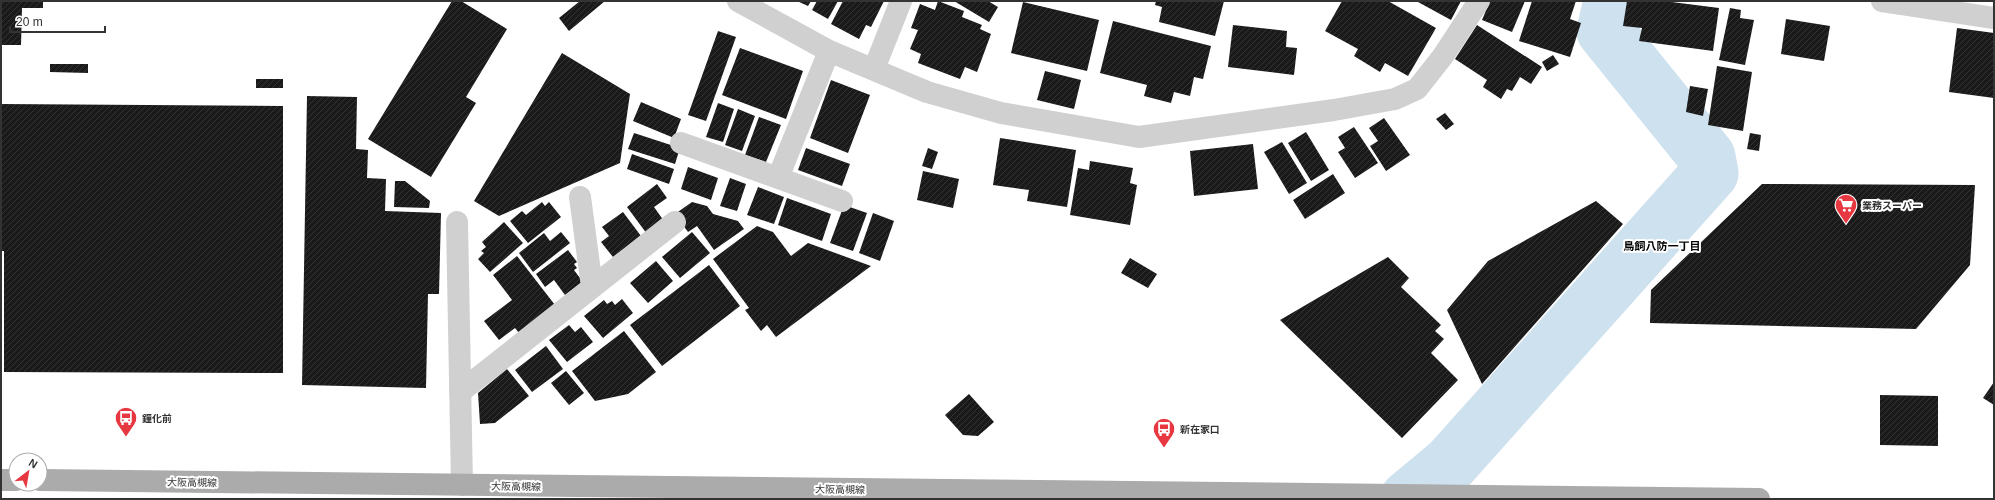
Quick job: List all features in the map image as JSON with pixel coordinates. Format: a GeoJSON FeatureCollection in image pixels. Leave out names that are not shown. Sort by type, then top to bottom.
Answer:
{"type":"FeatureCollection","features":[{"type":"Feature","properties":{"kind":"main road","name":"大阪高槻線"},"geometry":{"type":"LineString","coordinates":[[48,480],[462,485],[1029,495],[1386,494],[1760,499]]}},
{"type":"Feature","properties":{"kind":"street"},"geometry":{"type":"LineString","coordinates":[[738,1],[830,51],[927,92],[1001,113],[1139,137],[1334,110],[1395,99],[1417,89],[1443,56],[1479,1]]}},
{"type":"Feature","properties":{"kind":"street"},"geometry":{"type":"LineString","coordinates":[[874,69],[901,1]]}},
{"type":"Feature","properties":{"kind":"street"},"geometry":{"type":"LineString","coordinates":[[1882,1],[1994,18]]}},
{"type":"Feature","properties":{"kind":"street"},"geometry":{"type":"LineString","coordinates":[[778,178],[830,51]]}},
{"type":"Feature","properties":{"kind":"street"},"geometry":{"type":"LineString","coordinates":[[681,143],[842,201]]}},
{"type":"Feature","properties":{"kind":"street"},"geometry":{"type":"LineString","coordinates":[[580,197],[592,287]]}},
{"type":"Feature","properties":{"kind":"street"},"geometry":{"type":"LineString","coordinates":[[457,222],[462,485]]}},
{"type":"Feature","properties":{"kind":"street"},"geometry":{"type":"LineString","coordinates":[[460,392],[675,222]]}},
{"type":"Feature","properties":{"kind":"building"},"geometry":{"type":"Polygon","coordinates":[[[1,1],[43,1],[43,8],[22,8],[21,45],[1,45],[1,1]]]}},
{"type":"Feature","properties":{"kind":"building"},"geometry":{"type":"Polygon","coordinates":[[[452,1],[461,1],[507,29],[466,97],[476,103],[431,177],[368,139],[452,1]]]}},
{"type":"Feature","properties":{"kind":"building"},"geometry":{"type":"Polygon","coordinates":[[[580,1],[605,1],[569,31],[559,18],[580,1]]]}},
{"type":"Feature","properties":{"kind":"building"},"geometry":{"type":"Polygon","coordinates":[[[797,1],[811,1],[808,6],[797,1]]]}},
{"type":"Feature","properties":{"kind":"building"},"geometry":{"type":"Polygon","coordinates":[[[817,1],[838,1],[828,19],[812,10],[817,1]]]}},
{"type":"Feature","properties":{"kind":"building"},"geometry":{"type":"Polygon","coordinates":[[[843,1],[884,1],[871,27],[866,25],[859,39],[831,24],[843,1]]]}},
{"type":"Feature","properties":{"kind":"building"},"geometry":{"type":"Polygon","coordinates":[[[938,1],[964,11],[962,17],[982,25],[980,29],[991,34],[977,72],[965,67],[960,79],[918,63],[921,54],[910,49],[918,30],[911,28],[920,4],[935,10],[938,1]]]}},
{"type":"Feature","properties":{"kind":"building"},"geometry":{"type":"Polygon","coordinates":[[[954,1],[988,1],[998,7],[989,22],[954,1]]]}},
{"type":"Feature","properties":{"kind":"building"},"geometry":{"type":"Polygon","coordinates":[[[1156,1],[1224,1],[1215,36],[1159,22],[1162,7],[1155,5],[1156,1]]]}},
{"type":"Feature","properties":{"kind":"building"},"geometry":{"type":"Polygon","coordinates":[[[1342,1],[1388,1],[1436,28],[1408,76],[1385,63],[1380,72],[1354,56],[1358,49],[1325,31],[1342,1]]]}},
{"type":"Feature","properties":{"kind":"building"},"geometry":{"type":"Polygon","coordinates":[[[1461,1],[1451,20],[1418,2],[1461,1]]]}},
{"type":"Feature","properties":{"kind":"building"},"geometry":{"type":"Polygon","coordinates":[[[1490,1],[1525,1],[1512,32],[1482,20],[1490,1]]]}},
{"type":"Feature","properties":{"kind":"building"},"geometry":{"type":"Polygon","coordinates":[[[1532,1],[1576,1],[1570,19],[1581,23],[1570,57],[1519,41],[1532,1]]]}},
{"type":"Feature","properties":{"kind":"building"},"geometry":{"type":"Polygon","coordinates":[[[1627,1],[1664,1],[1719,8],[1713,51],[1639,41],[1642,28],[1623,26],[1627,1]]]}},
{"type":"Feature","properties":{"kind":"building"},"geometry":{"type":"Polygon","coordinates":[[[1023,2],[1099,20],[1087,71],[1011,53],[1023,2]]]}},
{"type":"Feature","properties":{"kind":"building"},"geometry":{"type":"Polygon","coordinates":[[[1730,8],[1741,10],[1740,18],[1754,20],[1745,65],[1719,60],[1730,8]]]}},
{"type":"Feature","properties":{"kind":"building"},"geometry":{"type":"Polygon","coordinates":[[[1786,19],[1830,26],[1824,61],[1781,54],[1786,19]]]}},
{"type":"Feature","properties":{"kind":"building"},"geometry":{"type":"Polygon","coordinates":[[[1113,21],[1211,46],[1203,79],[1194,77],[1190,96],[1174,92],[1171,103],[1144,96],[1147,85],[1100,73],[1113,21]]]}},
{"type":"Feature","properties":{"kind":"building"},"geometry":{"type":"Polygon","coordinates":[[[1233,25],[1287,31],[1286,47],[1297,48],[1294,75],[1228,67],[1233,25]]]}},
{"type":"Feature","properties":{"kind":"building"},"geometry":{"type":"Polygon","coordinates":[[[1477,25],[1542,67],[1531,84],[1520,77],[1512,91],[1507,89],[1501,99],[1483,87],[1487,80],[1455,59],[1477,25]]]}},
{"type":"Feature","properties":{"kind":"building"},"geometry":{"type":"Polygon","coordinates":[[[1957,28],[1994,33],[1994,98],[1949,92],[1957,28]]]}},
{"type":"Feature","properties":{"kind":"building"},"geometry":{"type":"Polygon","coordinates":[[[718,31],[736,37],[706,121],[688,115],[718,31]]]}},
{"type":"Feature","properties":{"kind":"building"},"geometry":{"type":"Polygon","coordinates":[[[740,48],[803,71],[786,119],[722,95],[740,48]]]}},
{"type":"Feature","properties":{"kind":"building"},"geometry":{"type":"Polygon","coordinates":[[[562,53],[630,94],[620,163],[499,216],[474,201],[562,53]]]}},
{"type":"Feature","properties":{"kind":"building"},"geometry":{"type":"Polygon","coordinates":[[[1553,55],[1559,64],[1547,71],[1542,62],[1553,55]]]}},
{"type":"Feature","properties":{"kind":"building"},"geometry":{"type":"Polygon","coordinates":[[[50,64],[88,64],[88,73],[50,72],[50,64]]]}},
{"type":"Feature","properties":{"kind":"building"},"geometry":{"type":"Polygon","coordinates":[[[1717,66],[1752,72],[1743,131],[1708,125],[1717,66]]]}},
{"type":"Feature","properties":{"kind":"building"},"geometry":{"type":"Polygon","coordinates":[[[1045,71],[1081,80],[1074,109],[1037,100],[1045,71]]]}},
{"type":"Feature","properties":{"kind":"building"},"geometry":{"type":"Polygon","coordinates":[[[256,79],[283,79],[283,88],[256,88],[256,79]]]}},
{"type":"Feature","properties":{"kind":"building"},"geometry":{"type":"Polygon","coordinates":[[[831,80],[870,95],[848,153],[810,138],[831,80]]]}},
{"type":"Feature","properties":{"kind":"building"},"geometry":{"type":"Polygon","coordinates":[[[1690,86],[1708,89],[1703,116],[1686,112],[1690,86]]]}},
{"type":"Feature","properties":{"kind":"building"},"geometry":{"type":"Polygon","coordinates":[[[307,96],[357,97],[356,149],[368,150],[367,178],[386,179],[385,211],[441,213],[439,294],[428,294],[426,388],[302,385],[307,96]]]}},
{"type":"Feature","properties":{"kind":"building"},"geometry":{"type":"Polygon","coordinates":[[[641,102],[681,119],[674,138],[633,121],[641,102]]]}},
{"type":"Feature","properties":{"kind":"building"},"geometry":{"type":"Polygon","coordinates":[[[718,103],[734,109],[723,142],[706,137],[718,103]]]}},
{"type":"Feature","properties":{"kind":"building"},"geometry":{"type":"Polygon","coordinates":[[[1,104],[283,106],[283,373],[4,372],[4,251],[1,251],[1,104]]]}},
{"type":"Feature","properties":{"kind":"building"},"geometry":{"type":"Polygon","coordinates":[[[738,109],[755,116],[742,151],[725,145],[738,109]]]}},
{"type":"Feature","properties":{"kind":"building"},"geometry":{"type":"Polygon","coordinates":[[[1445,113],[1454,124],[1446,130],[1436,119],[1445,113]]]}},
{"type":"Feature","properties":{"kind":"building"},"geometry":{"type":"Polygon","coordinates":[[[759,117],[781,125],[766,162],[745,155],[759,117]]]}},
{"type":"Feature","properties":{"kind":"building"},"geometry":{"type":"Polygon","coordinates":[[[1384,118],[1410,155],[1386,171],[1370,146],[1378,141],[1369,128],[1384,118]]]}},
{"type":"Feature","properties":{"kind":"building"},"geometry":{"type":"Polygon","coordinates":[[[1354,127],[1378,163],[1355,178],[1338,152],[1345,148],[1338,137],[1354,127]]]}},
{"type":"Feature","properties":{"kind":"building"},"geometry":{"type":"Polygon","coordinates":[[[1306,132],[1329,170],[1311,181],[1288,143],[1306,132]]]}},
{"type":"Feature","properties":{"kind":"building"},"geometry":{"type":"Polygon","coordinates":[[[634,133],[680,148],[675,164],[628,149],[634,133]]]}},
{"type":"Feature","properties":{"kind":"building"},"geometry":{"type":"Polygon","coordinates":[[[1750,133],[1761,135],[1759,151],[1747,149],[1750,133]]]}},
{"type":"Feature","properties":{"kind":"building"},"geometry":{"type":"Polygon","coordinates":[[[1000,138],[1076,150],[1067,207],[1027,201],[1029,190],[993,185],[1000,138]]]}},
{"type":"Feature","properties":{"kind":"building"},"geometry":{"type":"Polygon","coordinates":[[[1282,142],[1307,183],[1289,194],[1264,152],[1282,142]]]}},
{"type":"Feature","properties":{"kind":"building"},"geometry":{"type":"Polygon","coordinates":[[[1253,144],[1258,189],[1194,196],[1190,151],[1253,144]]]}},
{"type":"Feature","properties":{"kind":"building"},"geometry":{"type":"Polygon","coordinates":[[[806,148],[850,164],[842,186],[798,170],[806,148]]]}},
{"type":"Feature","properties":{"kind":"building"},"geometry":{"type":"Polygon","coordinates":[[[928,148],[938,152],[932,169],[922,166],[928,148]]]}},
{"type":"Feature","properties":{"kind":"building"},"geometry":{"type":"Polygon","coordinates":[[[632,154],[674,169],[669,184],[627,169],[632,154]]]}},
{"type":"Feature","properties":{"kind":"building"},"geometry":{"type":"Polygon","coordinates":[[[1090,161],[1133,168],[1130,183],[1137,185],[1130,225],[1070,215],[1078,168],[1089,170],[1090,161]]]}},
{"type":"Feature","properties":{"kind":"building"},"geometry":{"type":"Polygon","coordinates":[[[688,167],[718,178],[711,200],[681,189],[688,167]]]}},
{"type":"Feature","properties":{"kind":"building"},"geometry":{"type":"Polygon","coordinates":[[[923,171],[959,179],[953,208],[917,200],[923,171]]]}},
{"type":"Feature","properties":{"kind":"building"},"geometry":{"type":"Polygon","coordinates":[[[1333,174],[1345,193],[1305,219],[1293,200],[1333,174]]]}},
{"type":"Feature","properties":{"kind":"building"},"geometry":{"type":"Polygon","coordinates":[[[730,178],[746,184],[737,211],[720,206],[730,178]]]}},
{"type":"Feature","properties":{"kind":"building"},"geometry":{"type":"Polygon","coordinates":[[[395,181],[405,181],[430,201],[429,208],[394,207],[395,181]]]}},
{"type":"Feature","properties":{"kind":"building"},"geometry":{"type":"Polygon","coordinates":[[[657,184],[667,198],[654,207],[664,221],[647,234],[627,207],[657,184]]]}},
{"type":"Feature","properties":{"kind":"building","name":"業務スーパー"},"geometry":{"type":"Polygon","coordinates":[[[1762,184],[1975,185],[1970,265],[1916,329],[1650,323],[1651,290],[1762,184]]]}},
{"type":"Feature","properties":{"kind":"building"},"geometry":{"type":"Polygon","coordinates":[[[758,187],[784,197],[774,224],[747,215],[758,187]]]}},
{"type":"Feature","properties":{"kind":"building"},"geometry":{"type":"Polygon","coordinates":[[[787,198],[831,214],[822,241],[778,225],[787,198]]]}},
{"type":"Feature","properties":{"kind":"building"},"geometry":{"type":"Polygon","coordinates":[[[1596,201],[1623,224],[1482,384],[1447,310],[1488,261],[1596,201]]]}},
{"type":"Feature","properties":{"kind":"building"},"geometry":{"type":"Polygon","coordinates":[[[542,202],[545,206],[549,202],[561,217],[528,243],[510,221],[522,211],[526,215],[542,202]]]}},
{"type":"Feature","properties":{"kind":"building"},"geometry":{"type":"Polygon","coordinates":[[[692,202],[707,206],[713,214],[738,221],[744,229],[714,250],[697,226],[688,232],[675,214],[692,202]]]}},
{"type":"Feature","properties":{"kind":"building"},"geometry":{"type":"Polygon","coordinates":[[[844,205],[867,213],[853,251],[830,243],[844,205]]]}},
{"type":"Feature","properties":{"kind":"building"},"geometry":{"type":"Polygon","coordinates":[[[623,212],[641,236],[613,257],[601,242],[609,236],[602,227],[623,212]]]}},
{"type":"Feature","properties":{"kind":"building"},"geometry":{"type":"Polygon","coordinates":[[[873,213],[894,221],[880,261],[859,253],[873,213]]]}},
{"type":"Feature","properties":{"kind":"building"},"geometry":{"type":"Polygon","coordinates":[[[504,222],[523,243],[490,272],[478,259],[484,253],[481,251],[486,247],[482,242],[504,222]]]}},
{"type":"Feature","properties":{"kind":"building"},"geometry":{"type":"Polygon","coordinates":[[[757,226],[773,232],[791,256],[808,243],[871,266],[776,337],[767,325],[761,331],[745,310],[749,308],[713,259],[757,226]]]}},
{"type":"Feature","properties":{"kind":"building"},"geometry":{"type":"Polygon","coordinates":[[[561,232],[570,243],[533,272],[519,253],[544,233],[550,241],[561,232]]]}},
{"type":"Feature","properties":{"kind":"building"},"geometry":{"type":"Polygon","coordinates":[[[692,232],[710,253],[680,278],[662,257],[692,232]]]}},
{"type":"Feature","properties":{"kind":"building"},"geometry":{"type":"Polygon","coordinates":[[[568,250],[577,262],[574,264],[577,268],[574,270],[583,282],[565,295],[554,280],[545,287],[536,274],[568,250]]]}},
{"type":"Feature","properties":{"kind":"building"},"geometry":{"type":"Polygon","coordinates":[[[517,256],[555,305],[519,333],[515,328],[499,340],[484,321],[512,300],[493,275],[517,256]]]}},
{"type":"Feature","properties":{"kind":"building"},"geometry":{"type":"Polygon","coordinates":[[[1388,257],[1409,278],[1401,287],[1441,325],[1435,331],[1444,339],[1431,353],[1458,380],[1402,438],[1280,320],[1388,257]]]}},
{"type":"Feature","properties":{"kind":"building"},"geometry":{"type":"Polygon","coordinates":[[[1130,258],[1157,274],[1148,288],[1121,273],[1130,258]]]}},
{"type":"Feature","properties":{"kind":"building"},"geometry":{"type":"Polygon","coordinates":[[[656,261],[673,281],[648,303],[630,283],[656,261]]]}},
{"type":"Feature","properties":{"kind":"building"},"geometry":{"type":"Polygon","coordinates":[[[709,265],[740,306],[662,366],[630,325],[709,265]]]}},
{"type":"Feature","properties":{"kind":"building"},"geometry":{"type":"Polygon","coordinates":[[[622,299],[633,313],[603,338],[584,316],[604,300],[607,304],[612,301],[615,305],[622,299]]]}},
{"type":"Feature","properties":{"kind":"building"},"geometry":{"type":"Polygon","coordinates":[[[569,325],[575,332],[581,327],[593,342],[567,362],[549,340],[569,325]]]}},
{"type":"Feature","properties":{"kind":"building"},"geometry":{"type":"Polygon","coordinates":[[[624,331],[656,372],[628,394],[595,401],[572,371],[624,331]]]}},
{"type":"Feature","properties":{"kind":"building"},"geometry":{"type":"Polygon","coordinates":[[[546,346],[563,369],[532,392],[515,370],[546,346]]]}},
{"type":"Feature","properties":{"kind":"building"},"geometry":{"type":"Polygon","coordinates":[[[507,369],[529,396],[495,423],[480,424],[478,393],[507,369]]]}},
{"type":"Feature","properties":{"kind":"building"},"geometry":{"type":"Polygon","coordinates":[[[566,371],[584,393],[569,405],[551,383],[566,371]]]}},
{"type":"Feature","properties":{"kind":"building"},"geometry":{"type":"Polygon","coordinates":[[[1994,382],[1994,405],[1983,398],[1994,382]]]}},
{"type":"Feature","properties":{"kind":"building"},"geometry":{"type":"Polygon","coordinates":[[[969,394],[994,422],[978,436],[963,435],[945,415],[969,394]]]}},
{"type":"Feature","properties":{"kind":"building"},"geometry":{"type":"Polygon","coordinates":[[[1880,395],[1938,396],[1938,446],[1880,445],[1880,395]]]}},
{"type":"Feature","properties":{"kind":"waterway"},"geometry":{"type":"LineString","coordinates":[[1408,499],[1450,464],[1710,173],[1707,157],[1605,31],[1612,1]]}},
{"type":"Feature","properties":{"kind":"place","name":"業務スーパー"},"geometry":{"type":"Point","coordinates":[1846,224]}},
{"type":"Feature","properties":{"kind":"place","name":"鐘化前"},"geometry":{"type":"Point","coordinates":[126,438]}},
{"type":"Feature","properties":{"kind":"place","name":"新在家口"},"geometry":{"type":"Point","coordinates":[1164,448]}},
{"type":"Feature","properties":{"kind":"district","name":"鳥飼八防一丁目"},"geometry":{"type":"Point","coordinates":[1662,246]}}]}
